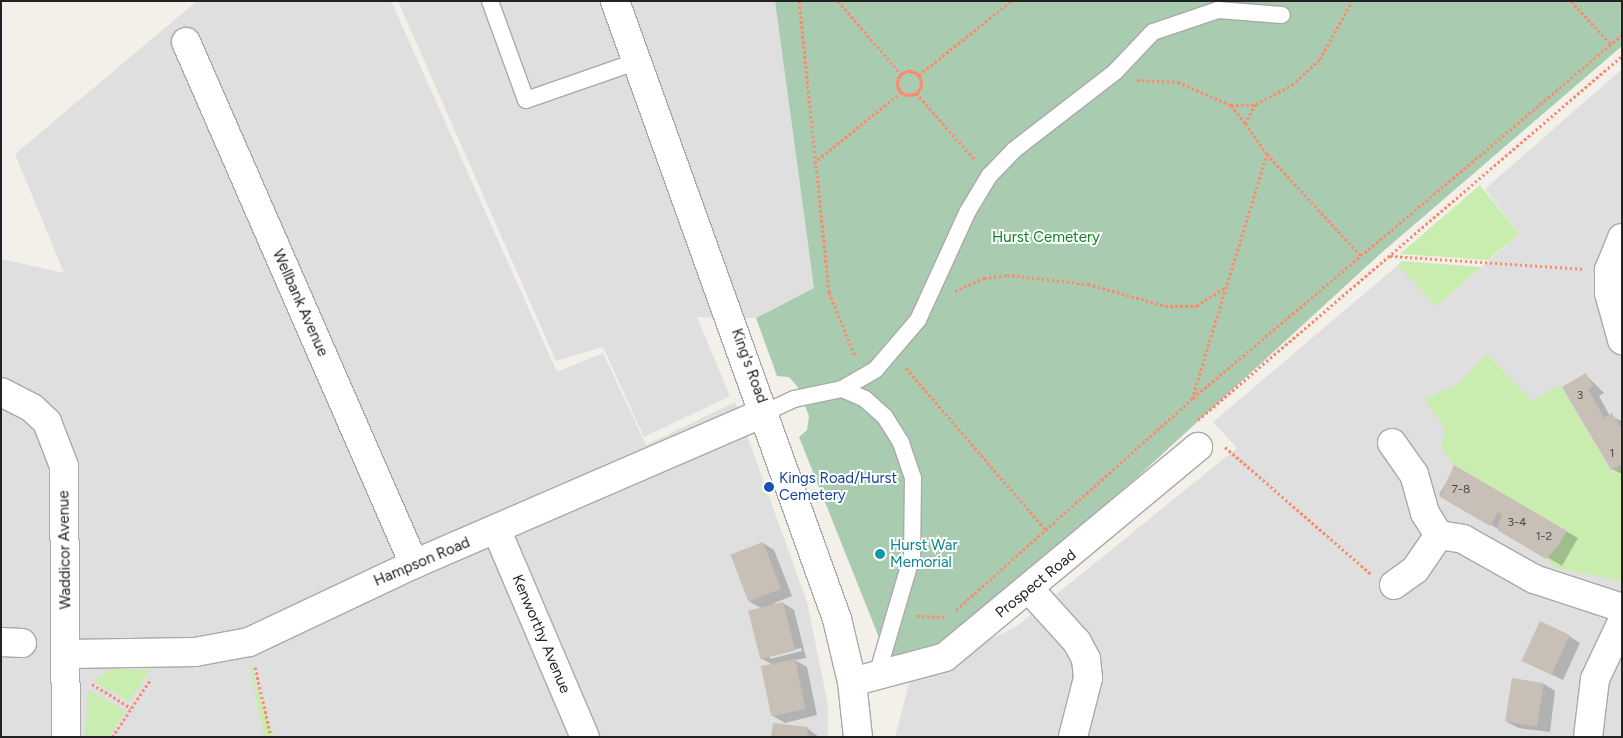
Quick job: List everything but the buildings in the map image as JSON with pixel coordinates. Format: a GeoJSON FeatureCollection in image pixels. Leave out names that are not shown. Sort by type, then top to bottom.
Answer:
{"type":"FeatureCollection","features":[{"type":"Feature","properties":{"kind":"street","name":"King's Road"},"geometry":{"type":"LineString","coordinates":[[615,1],[766,412],[837,619],[864,678],[858,737]]}},
{"type":"Feature","properties":{"kind":"street","name":"Wellbank Avenue"},"geometry":{"type":"LineString","coordinates":[[186,42],[414,564]]}},
{"type":"Feature","properties":{"kind":"street"},"geometry":{"type":"LineString","coordinates":[[1622,238],[1609,270],[1612,313],[1622,340]]}},
{"type":"Feature","properties":{"kind":"street","name":"Waddicor Avenue"},"geometry":{"type":"LineString","coordinates":[[1,392],[32,408],[47,422],[64,466],[66,737]]}},
{"type":"Feature","properties":{"kind":"street","name":"Hampson Road"},"geometry":{"type":"LineString","coordinates":[[66,661],[167,654],[249,642],[414,564],[497,531],[766,412]]}},
{"type":"Feature","properties":{"kind":"street","name":"Prospect Road"},"geometry":{"type":"LineString","coordinates":[[864,678],[945,657],[1030,590],[1204,434]]}},
{"type":"Feature","properties":{"kind":"street"},"geometry":{"type":"LineString","coordinates":[[1392,442],[1414,474],[1425,513],[1439,535],[1463,539],[1534,579],[1622,608]]}},
{"type":"Feature","properties":{"kind":"street","name":"Kenworthy Avenue"},"geometry":{"type":"LineString","coordinates":[[497,531],[585,737]]}},
{"type":"Feature","properties":{"kind":"street"},"geometry":{"type":"LineString","coordinates":[[1394,585],[1415,570],[1439,535]]}},
{"type":"Feature","properties":{"kind":"street"},"geometry":{"type":"LineString","coordinates":[[1030,590],[1077,642],[1086,658],[1088,678],[1073,737]]}},
{"type":"Feature","properties":{"kind":"street"},"geometry":{"type":"LineString","coordinates":[[1588,737],[1595,679],[1622,622]]}},
{"type":"Feature","properties":{"kind":"lane"},"geometry":{"type":"LineString","coordinates":[[490,1],[526,100],[638,61]]}},
{"type":"Feature","properties":{"kind":"lane"},"geometry":{"type":"LineString","coordinates":[[766,412],[794,399],[842,389],[863,377],[892,352],[924,304],[989,176],[1014,150],[1115,72],[1153,32],[1218,10],[1282,15]]}},
{"type":"Feature","properties":{"kind":"lane"},"geometry":{"type":"LineString","coordinates":[[842,389],[865,399],[885,417],[914,478],[912,556],[896,615],[864,678]]}},
{"type":"Feature","properties":{"kind":"path"},"geometry":{"type":"LineString","coordinates":[[799,1],[814,163],[829,292],[863,377]]}},
{"type":"Feature","properties":{"kind":"path"},"geometry":{"type":"LineString","coordinates":[[838,1],[901,74]]}},
{"type":"Feature","properties":{"kind":"path"},"geometry":{"type":"LineString","coordinates":[[919,75],[1011,1]]}},
{"type":"Feature","properties":{"kind":"path"},"geometry":{"type":"LineString","coordinates":[[1115,72],[1122,80],[1178,82],[1231,105],[1256,104],[1292,85],[1320,59],[1352,1]]}},
{"type":"Feature","properties":{"kind":"path"},"geometry":{"type":"LineString","coordinates":[[1571,1],[1611,44]]}},
{"type":"Feature","properties":{"kind":"path"},"geometry":{"type":"LineString","coordinates":[[896,615],[946,618],[1192,399],[1622,34]]}},
{"type":"Feature","properties":{"kind":"path"},"geometry":{"type":"LineString","coordinates":[[1394,585],[1370,574],[1204,434],[1390,256],[1622,56]]}},
{"type":"Feature","properties":{"kind":"path"},"geometry":{"type":"LineString","coordinates":[[901,92],[897,84],[901,74],[908,70],[919,75],[922,83],[916,93]]}},
{"type":"Feature","properties":{"kind":"path"},"geometry":{"type":"LineString","coordinates":[[814,163],[901,92],[916,93],[989,176]]}},
{"type":"Feature","properties":{"kind":"path"},"geometry":{"type":"LineString","coordinates":[[1245,123],[1256,104]]}},
{"type":"Feature","properties":{"kind":"path"},"geometry":{"type":"LineString","coordinates":[[1231,105],[1267,154],[1361,256]]}},
{"type":"Feature","properties":{"kind":"path"},"geometry":{"type":"LineString","coordinates":[[1192,399],[1224,288],[1267,154]]}},
{"type":"Feature","properties":{"kind":"path"},"geometry":{"type":"LineString","coordinates":[[1390,256],[1609,270]]}},
{"type":"Feature","properties":{"kind":"path"},"geometry":{"type":"LineString","coordinates":[[924,304],[984,278],[1006,275],[1088,284],[1164,306],[1197,306],[1224,288]]}},
{"type":"Feature","properties":{"kind":"path"},"geometry":{"type":"LineString","coordinates":[[892,352],[1046,530]]}},
{"type":"Feature","properties":{"kind":"path"},"geometry":{"type":"LineString","coordinates":[[249,642],[271,737]]}},
{"type":"Feature","properties":{"kind":"path"},"geometry":{"type":"LineString","coordinates":[[112,737],[167,654]]}},
{"type":"Feature","properties":{"kind":"path"},"geometry":{"type":"LineString","coordinates":[[66,661],[131,708]]}},
{"type":"Feature","properties":{"kind":"shaded area"},"geometry":{"type":"Polygon","coordinates":[[[197,1],[391,1],[557,372],[603,353],[646,445],[735,402],[807,602],[828,705],[828,737],[1,737],[1,259],[64,273],[15,154],[197,1]]]}},
{"type":"Feature","properties":{"kind":"shaded area"},"geometry":{"type":"Polygon","coordinates":[[[398,1],[775,1],[814,288],[756,318],[697,317],[730,396],[644,437],[603,347],[556,361],[398,1]]]}},
{"type":"Feature","properties":{"kind":"shaded area"},"geometry":{"type":"Polygon","coordinates":[[[1622,69],[1622,737],[895,737],[911,676],[1016,627],[1237,448],[1213,422],[1398,265],[1436,307],[1519,234],[1485,189],[1622,69]]]}},
{"type":"Feature","properties":{"kind":"green space","name":"Hurst Cemetery"},"geometry":{"type":"Polygon","coordinates":[[[775,1],[1622,1],[1622,46],[1380,254],[961,639],[888,660],[799,437],[807,430],[809,416],[797,386],[789,377],[777,376],[756,318],[814,288],[775,1]]]}},
{"type":"Feature","properties":{"kind":"green space"},"geometry":{"type":"Polygon","coordinates":[[[1480,185],[1519,234],[1488,260],[1400,254],[1480,185]]]}},
{"type":"Feature","properties":{"kind":"green space"},"geometry":{"type":"Polygon","coordinates":[[[1401,261],[1481,267],[1436,307],[1398,265],[1401,261]]]}},
{"type":"Feature","properties":{"kind":"green space"},"geometry":{"type":"Polygon","coordinates":[[[1487,354],[1532,401],[1560,385],[1612,473],[1622,467],[1622,581],[1556,568],[1546,559],[1567,531],[1454,465],[1441,449],[1445,429],[1424,399],[1457,385],[1487,354]]]}},
{"type":"Feature","properties":{"kind":"green space"},"geometry":{"type":"Polygon","coordinates":[[[249,661],[274,737],[264,737],[249,661]]]}},
{"type":"Feature","properties":{"kind":"green space"},"geometry":{"type":"Polygon","coordinates":[[[111,669],[151,670],[129,702],[94,681],[111,669]]]}},
{"type":"Feature","properties":{"kind":"green space"},"geometry":{"type":"Polygon","coordinates":[[[88,690],[126,711],[108,737],[85,737],[88,690]]]}},
{"type":"Feature","properties":{"kind":"place","name":"Kings Road/Hurst Cemetery"},"geometry":{"type":"Point","coordinates":[769,487]}},
{"type":"Feature","properties":{"kind":"place","name":"Hurst War Memorial"},"geometry":{"type":"Point","coordinates":[880,554]}}]}
